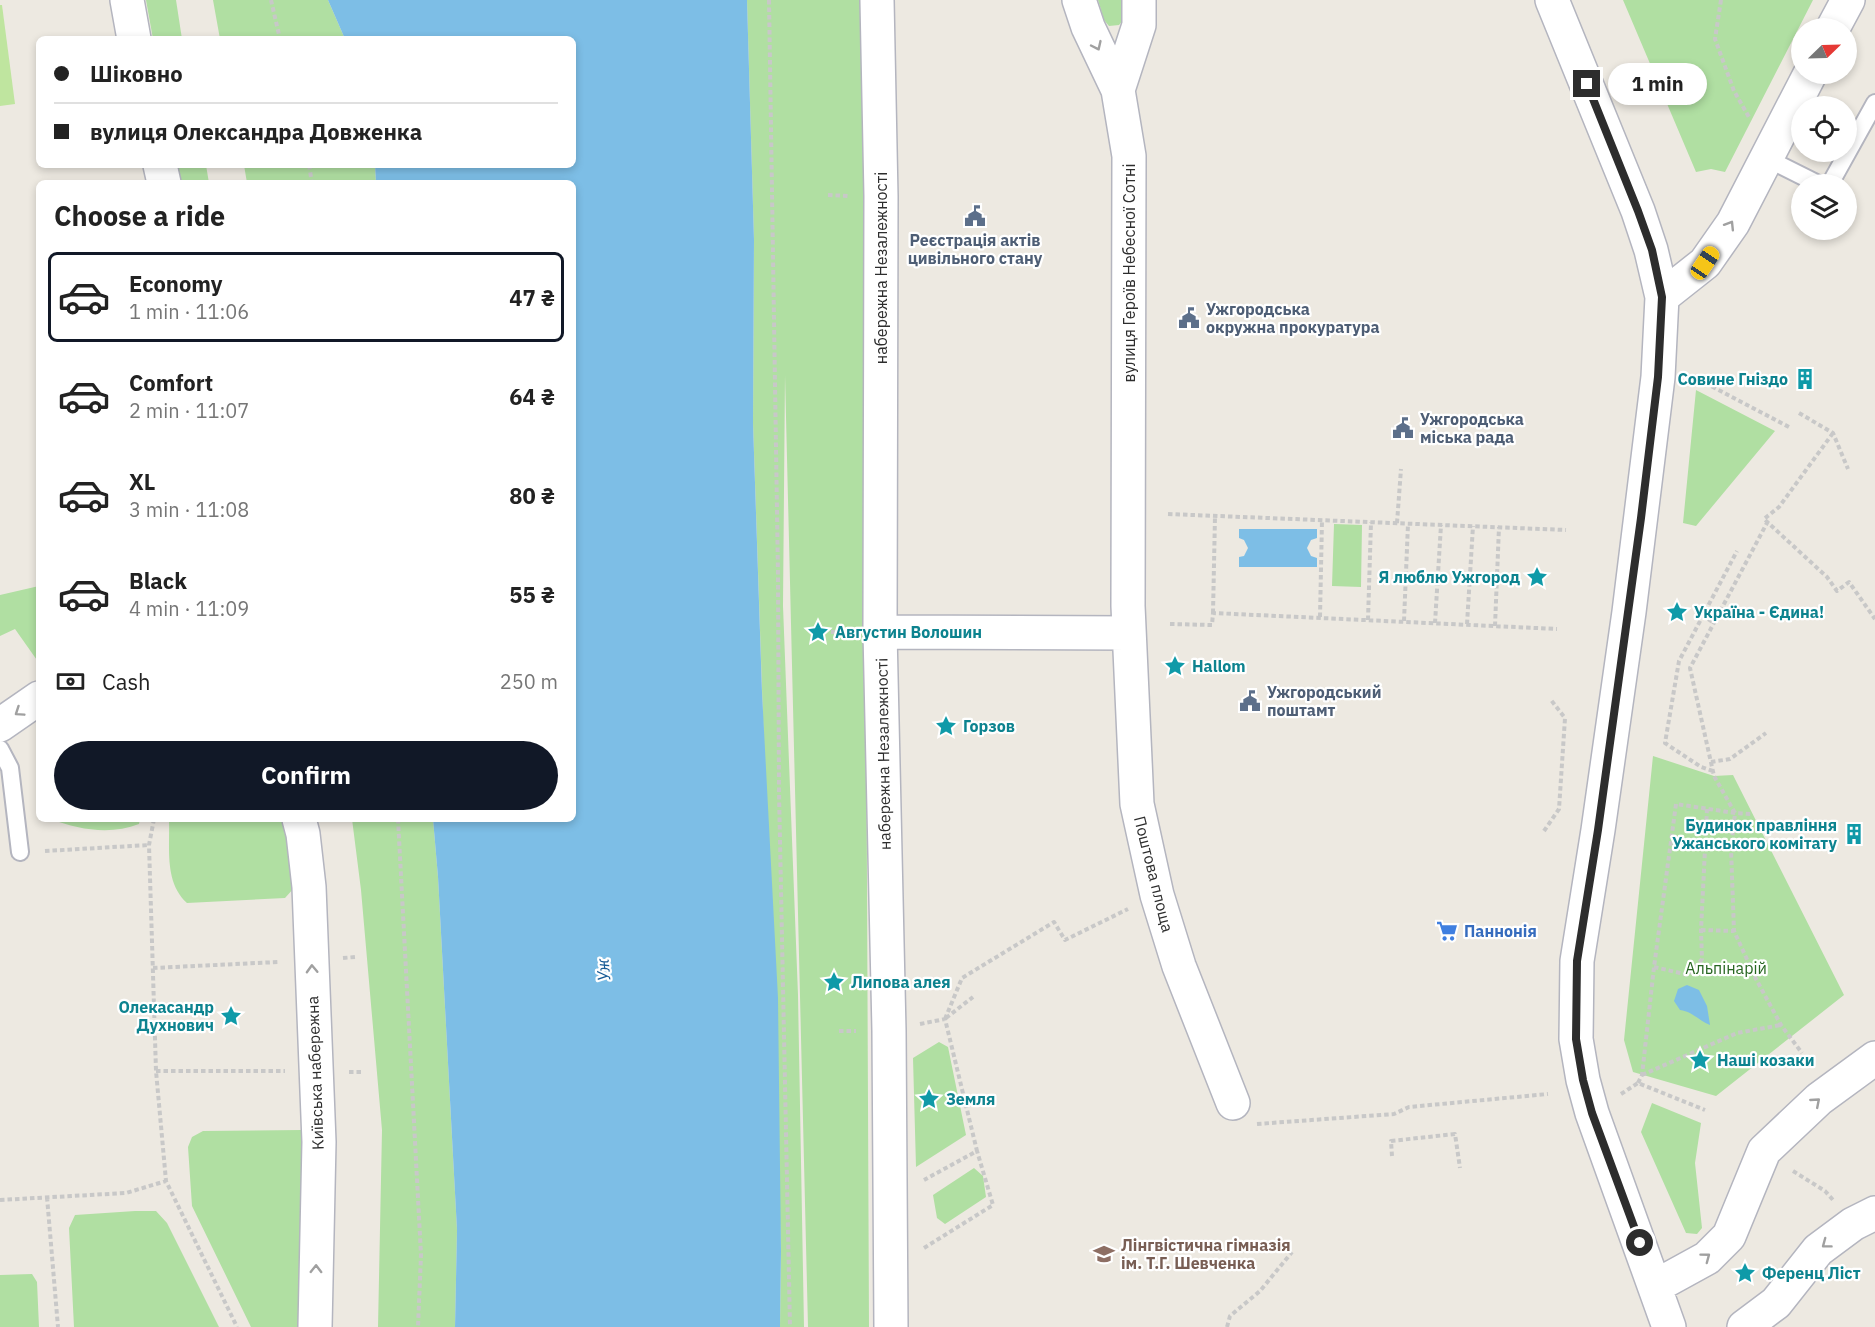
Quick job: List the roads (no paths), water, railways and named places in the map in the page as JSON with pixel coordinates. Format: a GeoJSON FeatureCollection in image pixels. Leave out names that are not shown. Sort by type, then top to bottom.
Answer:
{"type":"FeatureCollection","features":[{"type":"Feature","properties":{"kind":"street"},"geometry":{"type":"LineString","coordinates":[[127,0],[134,36]]}},
{"type":"Feature","properties":{"kind":"street","name":"набережна Незалежності"},"geometry":{"type":"LineString","coordinates":[[877,0],[881,196],[880,632],[889,1031],[891,1327]]}},
{"type":"Feature","properties":{"kind":"street","name":"вулиця Героїв Небесної Сотні"},"geometry":{"type":"LineString","coordinates":[[1079,0],[1088,27],[1118,90],[1129,156],[1129,457]]}},
{"type":"Feature","properties":{"kind":"street","name":"вулиця Героїв Небесної Сотні"},"geometry":{"type":"LineString","coordinates":[[1118,90],[1138,25],[1138,0]]}},
{"type":"Feature","properties":{"kind":"street"},"geometry":{"type":"LineString","coordinates":[[1552,0],[1638,211],[1652,250],[1662,297],[1663,319],[1659,362],[1629,612],[1577,961],[1576,1039],[1583,1080],[1592,1113],[1669,1327]]}},
{"type":"Feature","properties":{"kind":"street"},"geometry":{"type":"LineString","coordinates":[[1838,18],[1848,0]]}},
{"type":"Feature","properties":{"kind":"street"},"geometry":{"type":"LineString","coordinates":[[1662,297],[1705,263],[1733,223],[1805,84]]}},
{"type":"Feature","properties":{"kind":"street","name":"Поштова площа"},"geometry":{"type":"LineString","coordinates":[[1129,457],[1130,633],[1137,804],[1157,895],[1179,966],[1243,1114]]}},
{"type":"Feature","properties":{"kind":"street"},"geometry":{"type":"LineString","coordinates":[[880,632],[1130,633]]}},
{"type":"Feature","properties":{"kind":"street"},"geometry":{"type":"LineString","coordinates":[[0,725],[36,700]]}},
{"type":"Feature","properties":{"kind":"street","name":"Київська набережна"},"geometry":{"type":"LineString","coordinates":[[299,822],[303,834],[309,887],[319,1142],[315,1327]]}},
{"type":"Feature","properties":{"kind":"street"},"geometry":{"type":"LineString","coordinates":[[1656,1286],[1707,1258],[1729,1236],[1764,1151],[1819,1099],[1875,1058]]}},
{"type":"Feature","properties":{"kind":"street"},"geometry":{"type":"LineString","coordinates":[[1744,1327],[1776,1303],[1818,1250],[1853,1224],[1875,1213]]}},
{"type":"Feature","properties":{"kind":"lane"},"geometry":{"type":"LineString","coordinates":[[1836,174],[1875,103]]}},
{"type":"Feature","properties":{"kind":"lane"},"geometry":{"type":"LineString","coordinates":[[1766,158],[1798,174]]}},
{"type":"Feature","properties":{"kind":"lane"},"geometry":{"type":"LineString","coordinates":[[0,749],[10,768],[20,852]]}},
{"type":"Feature","properties":{"kind":"water","name":"Уж"},"geometry":{"type":"Polygon","coordinates":[[[328,0],[747,0],[754,240],[753,423],[762,692],[778,998],[780,1327],[455,1327],[457,1230],[433,822],[576,822],[576,180],[376,180],[375,168],[576,168],[576,36],[344,36],[328,0]]]}},
{"type":"Feature","properties":{"kind":"water"},"geometry":{"type":"Polygon","coordinates":[[[1239,529],[1317,529],[1317,538],[1311,540],[1307,548],[1311,556],[1317,558],[1317,567],[1239,567],[1239,557],[1244,556],[1248,548],[1244,540],[1239,538],[1239,529]]]}},
{"type":"Feature","properties":{"kind":"water"},"geometry":{"type":"Polygon","coordinates":[[[1687,985],[1699,990],[1707,1006],[1710,1025],[1680,1010],[1674,1001],[1678,989],[1687,985]]]}},
{"type":"Feature","properties":{"kind":"place","name":"Реєстрація актів цивільного стану"},"geometry":{"type":"Point","coordinates":[975,216]}},
{"type":"Feature","properties":{"kind":"place","name":"Ужгородська окружна прокуратура"},"geometry":{"type":"Point","coordinates":[1189,318]}},
{"type":"Feature","properties":{"kind":"place","name":"Совине Гніздо"},"geometry":{"type":"Point","coordinates":[1805,379]}},
{"type":"Feature","properties":{"kind":"place","name":"Ужгородська міська рада"},"geometry":{"type":"Point","coordinates":[1403,428]}},
{"type":"Feature","properties":{"kind":"place","name":"Я люблю Ужгород"},"geometry":{"type":"Point","coordinates":[1537,577]}},
{"type":"Feature","properties":{"kind":"place","name":"Україна - Єдина!"},"geometry":{"type":"Point","coordinates":[1677,612]}},
{"type":"Feature","properties":{"kind":"place","name":"Августин Волошин"},"geometry":{"type":"Point","coordinates":[818,632]}},
{"type":"Feature","properties":{"kind":"place","name":"Hallom"},"geometry":{"type":"Point","coordinates":[1175,666]}},
{"type":"Feature","properties":{"kind":"place","name":"Ужгородський поштамт"},"geometry":{"type":"Point","coordinates":[1250,701]}},
{"type":"Feature","properties":{"kind":"place","name":"Горзов"},"geometry":{"type":"Point","coordinates":[946,726]}},
{"type":"Feature","properties":{"kind":"place","name":"Будинок правління Ужанського комітату"},"geometry":{"type":"Point","coordinates":[1854,834]}},
{"type":"Feature","properties":{"kind":"place","name":"Паннонія"},"geometry":{"type":"Point","coordinates":[1447,931]}},
{"type":"Feature","properties":{"kind":"place","name":"Липова алея"},"geometry":{"type":"Point","coordinates":[834,982]}},
{"type":"Feature","properties":{"kind":"place","name":"Олекасандр Духнович"},"geometry":{"type":"Point","coordinates":[231,1016]}},
{"type":"Feature","properties":{"kind":"place","name":"Наші козаки"},"geometry":{"type":"Point","coordinates":[1700,1060]}},
{"type":"Feature","properties":{"kind":"place","name":"Земля"},"geometry":{"type":"Point","coordinates":[929,1099]}},
{"type":"Feature","properties":{"kind":"place","name":"Лінгвістична гімназія ім. Т.Г. Шевченка"},"geometry":{"type":"Point","coordinates":[1104,1254]}},
{"type":"Feature","properties":{"kind":"place","name":"Ференц Ліст"},"geometry":{"type":"Point","coordinates":[1745,1273]}},
{"type":"Feature","properties":{"kind":"park label","name":"Альпінарій"},"geometry":{"type":"Point","coordinates":[1726,968]}}]}
